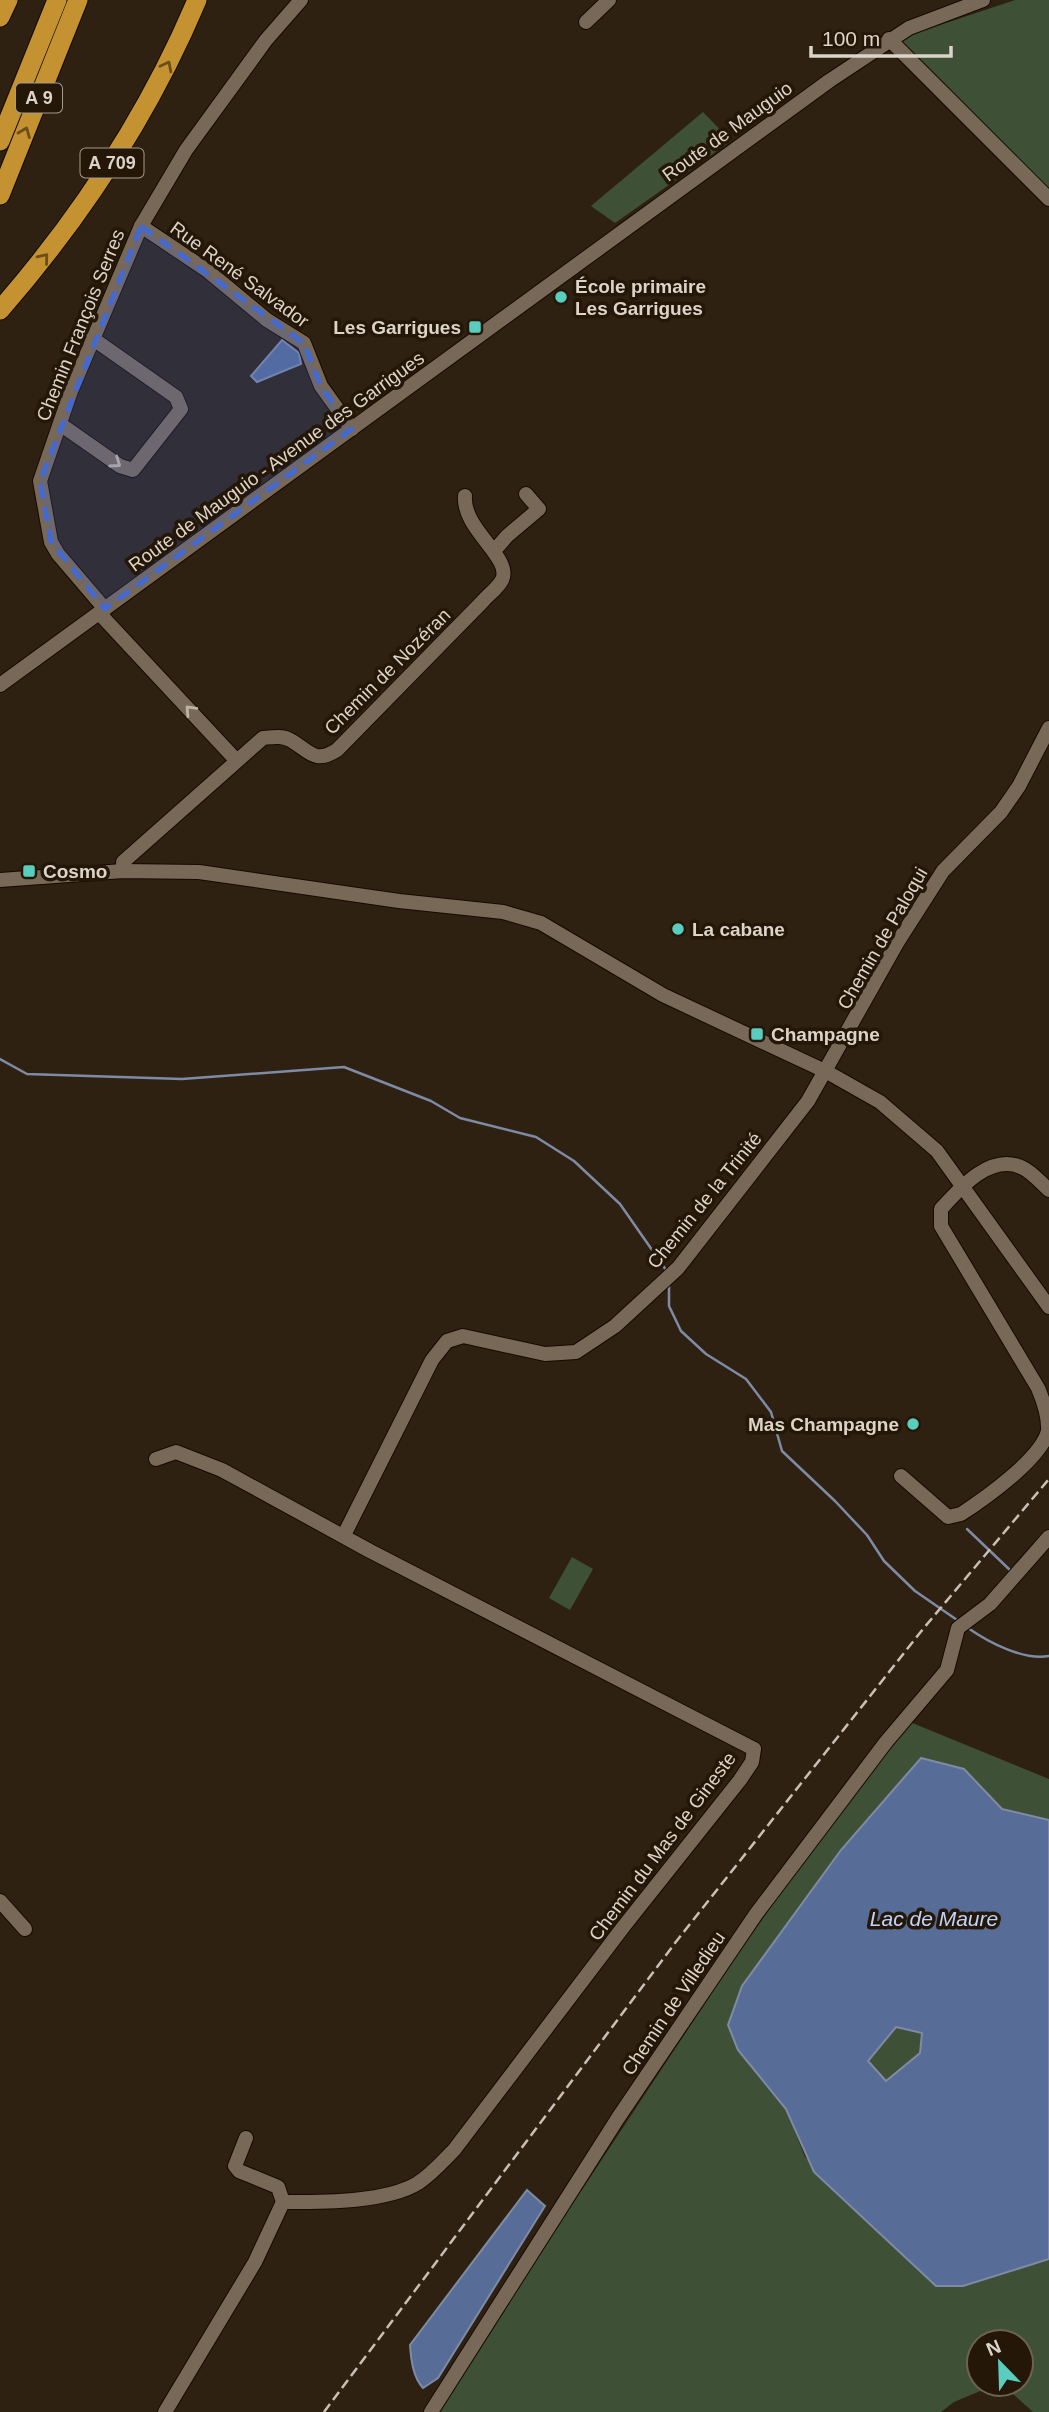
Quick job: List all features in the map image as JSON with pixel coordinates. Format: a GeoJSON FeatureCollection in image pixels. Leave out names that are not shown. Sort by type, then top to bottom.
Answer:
{"type":"FeatureCollection","features":[{"type":"Feature","properties":{"kind":"highway"},"geometry":{"type":"LineString","coordinates":[[0,17],[8,0]]}},
{"type":"Feature","properties":{"kind":"highway","name":"A 9"},"geometry":{"type":"LineString","coordinates":[[0,141],[57,0]]}},
{"type":"Feature","properties":{"kind":"highway","name":"A 9"},"geometry":{"type":"LineString","coordinates":[[0,195],[78,0]]}},
{"type":"Feature","properties":{"kind":"highway","name":"A 709"},"geometry":{"type":"LineString","coordinates":[[0,310],[53,246],[108,169],[146,106],[197,0]]}},
{"type":"Feature","properties":{"kind":"street","name":"Chemin François Serres"},"geometry":{"type":"LineString","coordinates":[[236,760],[102,611],[58,554],[51,542],[40,481],[92,338],[141,226],[187,150],[266,40],[301,0]]}},
{"type":"Feature","properties":{"kind":"street"},"geometry":{"type":"LineString","coordinates":[[586,22],[609,0]]}},
{"type":"Feature","properties":{"kind":"street","name":"Route de Mauguio"},"geometry":{"type":"LineString","coordinates":[[641,217],[889,39],[944,6],[983,0]]}},
{"type":"Feature","properties":{"kind":"street"},"geometry":{"type":"LineString","coordinates":[[889,39],[1049,199]]}},
{"type":"Feature","properties":{"kind":"street","name":"Route de Mauguio - Avenue des Garrigues"},"geometry":{"type":"LineString","coordinates":[[0,685],[641,217]]}},
{"type":"Feature","properties":{"kind":"street","name":"Rue René Salvador"},"geometry":{"type":"LineString","coordinates":[[141,226],[208,271],[267,320],[304,343],[321,386],[352,429]]}},
{"type":"Feature","properties":{"kind":"street"},"geometry":{"type":"LineString","coordinates":[[60,424],[120,466],[133,470],[181,409],[176,397],[92,338]]}},
{"type":"Feature","properties":{"kind":"street"},"geometry":{"type":"LineString","coordinates":[[465,496],[464,505],[471,526],[494,551],[539,509],[526,494]]}},
{"type":"Feature","properties":{"kind":"street","name":"Chemin de Nozéran"},"geometry":{"type":"LineString","coordinates":[[122,871],[124,862],[263,738],[279,737],[291,740],[315,758],[326,757],[337,750],[503,579],[503,567],[494,551]]}},
{"type":"Feature","properties":{"kind":"street","name":"Chemin de Paloqui"},"geometry":{"type":"LineString","coordinates":[[827,1072],[897,943],[943,871],[1001,812],[1019,786],[1049,728]]}},
{"type":"Feature","properties":{"kind":"street"},"geometry":{"type":"LineString","coordinates":[[0,880],[122,871],[223,874],[309,889],[518,915],[549,927],[709,1019],[827,1072],[880,1102],[937,1151],[1049,1307]]}},
{"type":"Feature","properties":{"kind":"street","name":"Chemin de la Trinité"},"geometry":{"type":"LineString","coordinates":[[344,1535],[432,1360],[447,1340],[463,1336],[561,1356],[590,1345],[678,1268],[808,1101],[827,1072]]}},
{"type":"Feature","properties":{"kind":"street"},"geometry":{"type":"LineString","coordinates":[[901,1476],[948,1517],[961,1514],[1035,1453],[1048,1430],[1046,1407],[1038,1388],[941,1226],[941,1209],[963,1184],[989,1168],[1009,1164],[1024,1168],[1049,1190]]}},
{"type":"Feature","properties":{"kind":"street"},"geometry":{"type":"LineString","coordinates":[[156,1459],[176,1452],[222,1470],[344,1535]]}},
{"type":"Feature","properties":{"kind":"street","name":"Chemin du Mas de Gineste"},"geometry":{"type":"LineString","coordinates":[[284,2202],[321,2202],[387,2194],[416,2184],[431,2173],[454,2150],[624,1926],[740,1780],[752,1762],[754,1749],[344,1535]]}},
{"type":"Feature","properties":{"kind":"street","name":"Chemin de Villedieu"},"geometry":{"type":"LineString","coordinates":[[431,2412],[618,2118],[756,1914],[886,1742],[947,1670],[961,1625],[990,1604],[1049,1537]]}},
{"type":"Feature","properties":{"kind":"street"},"geometry":{"type":"LineString","coordinates":[[0,1902],[25,1929]]}},
{"type":"Feature","properties":{"kind":"street"},"geometry":{"type":"LineString","coordinates":[[165,2412],[255,2262],[284,2202],[278,2186],[239,2171],[235,2166],[246,2138]]}},
{"type":"Feature","properties":{"kind":"highlighted area"},"geometry":{"type":"Polygon","coordinates":[[[141,226],[304,343],[321,386],[352,429],[105,609],[51,542],[40,481],[141,226]]]}},
{"type":"Feature","properties":{"kind":"green space"},"geometry":{"type":"Polygon","coordinates":[[[1015,0],[1049,0],[1049,190],[898,39],[1015,0]]]}},
{"type":"Feature","properties":{"kind":"green space"},"geometry":{"type":"Polygon","coordinates":[[[703,112],[731,141],[615,223],[591,206],[703,112]]]}},
{"type":"Feature","properties":{"kind":"green space"},"geometry":{"type":"Polygon","coordinates":[[[572,1557],[593,1569],[570,1610],[549,1598],[572,1557]]]}},
{"type":"Feature","properties":{"kind":"green space"},"geometry":{"type":"Polygon","coordinates":[[[905,1720],[1049,1779],[1049,1820],[1001,1809],[981,1786],[841,1850],[742,1986],[738,2050],[786,2109],[805,2157],[963,2286],[1049,2259],[1049,2412],[1033,2412],[1018,2398],[1035,2398],[1035,2328],[965,2328],[965,2397],[941,2412],[435,2412],[739,1952],[905,1720]]]}},
{"type":"Feature","properties":{"kind":"green space"},"geometry":{"type":"Polygon","coordinates":[[[896,2027],[922,2033],[919,2053],[886,2081],[868,2061],[896,2027]]]}},
{"type":"Feature","properties":{"kind":"water"},"geometry":{"type":"Polygon","coordinates":[[[282,340],[299,353],[301,364],[257,382],[251,376],[282,340]]]}},
{"type":"Feature","properties":{"kind":"water","name":"Lac de Maure"},"geometry":{"type":"Polygon","coordinates":[[[921,1758],[964,1769],[1002,1809],[1049,1820],[1049,2259],[963,2286],[936,2286],[814,2172],[786,2109],[738,2050],[728,2025],[742,1986],[841,1850],[921,1758]],[[896,2027],[868,2061],[886,2081],[920,2053],[922,2033],[896,2027]]]}},
{"type":"Feature","properties":{"kind":"water"},"geometry":{"type":"Polygon","coordinates":[[[527,2190],[545,2206],[438,2378],[423,2388],[415,2374],[410,2345],[527,2190]]]}},
{"type":"Feature","properties":{"kind":"waterway"},"geometry":{"type":"LineString","coordinates":[[0,1059],[27,1074],[182,1079],[344,1067],[431,1101],[460,1118],[536,1137],[574,1161],[620,1204],[666,1270]]}},
{"type":"Feature","properties":{"kind":"waterway"},"geometry":{"type":"LineString","coordinates":[[669,1283],[669,1306],[681,1331],[706,1354],[746,1379],[771,1412],[782,1451],[835,1501],[867,1535],[884,1561],[915,1591],[960,1622]]}},
{"type":"Feature","properties":{"kind":"waterway"},"geometry":{"type":"LineString","coordinates":[[967,1529],[1011,1571]]}},
{"type":"Feature","properties":{"kind":"waterway"},"geometry":{"type":"LineString","coordinates":[[968,1628],[1018,1653],[1049,1656]]}},
{"type":"Feature","properties":{"kind":"railway"},"geometry":{"type":"LineString","coordinates":[[324,2412],[675,1943],[923,1629],[1049,1479]]}},
{"type":"Feature","properties":{"kind":"place","name":"École primaire Les Garrigues"},"geometry":{"type":"Point","coordinates":[561,297]}},
{"type":"Feature","properties":{"kind":"place","name":"Les Garrigues"},"geometry":{"type":"Point","coordinates":[475,327]}},
{"type":"Feature","properties":{"kind":"place","name":"Cosmo"},"geometry":{"type":"Point","coordinates":[29,871]}},
{"type":"Feature","properties":{"kind":"place","name":"La cabane"},"geometry":{"type":"Point","coordinates":[678,929]}},
{"type":"Feature","properties":{"kind":"place","name":"Champagne"},"geometry":{"type":"Point","coordinates":[757,1034]}},
{"type":"Feature","properties":{"kind":"place","name":"Mas Champagne"},"geometry":{"type":"Point","coordinates":[913,1424]}}]}
